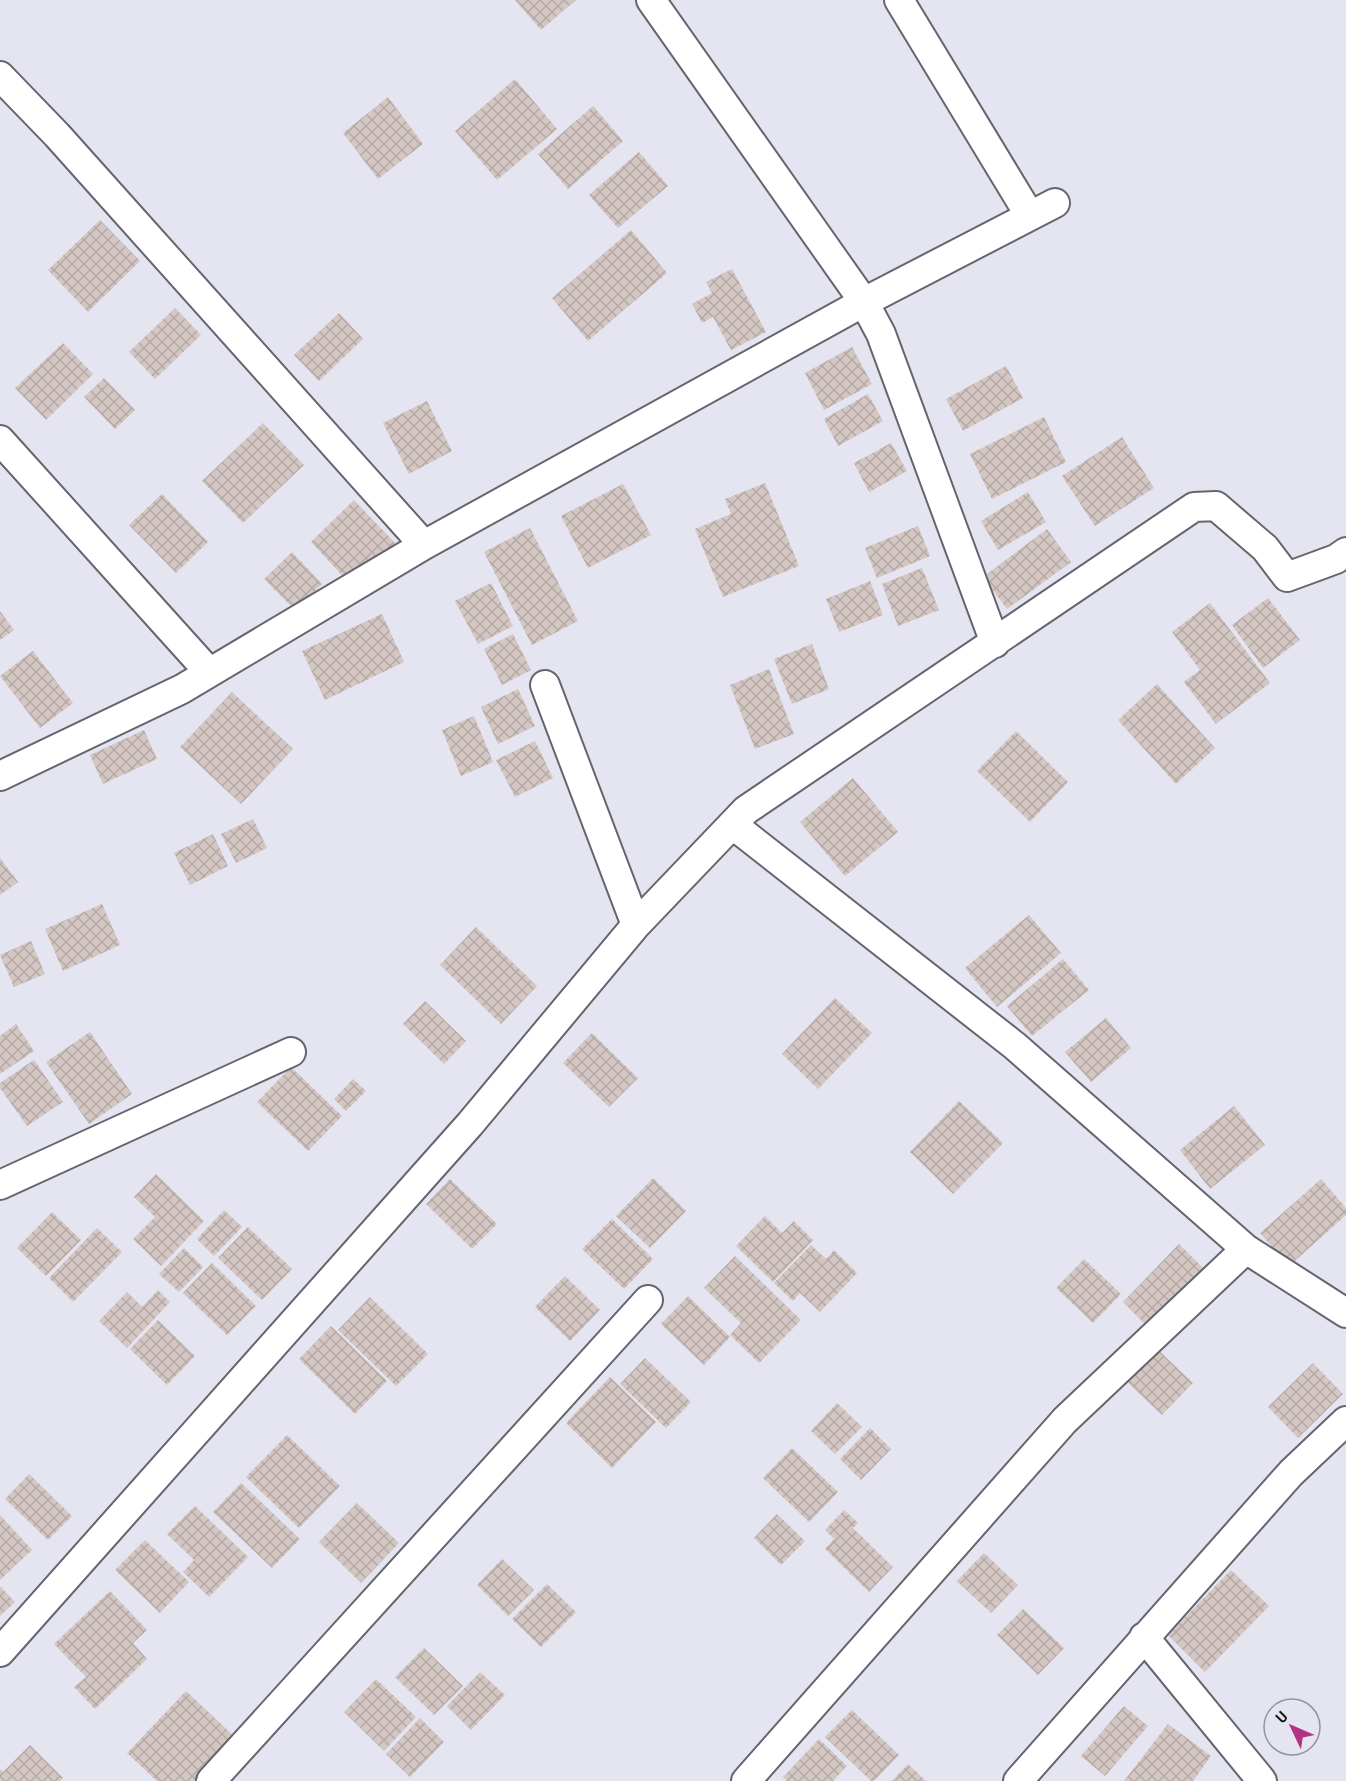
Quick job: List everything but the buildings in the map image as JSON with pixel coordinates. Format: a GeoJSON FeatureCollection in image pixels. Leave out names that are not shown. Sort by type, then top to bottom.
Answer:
{"type":"FeatureCollection","features":[{"type":"Feature","properties":{"kind":"street"},"geometry":{"type":"LineString","coordinates":[[651,0],[864,302],[881,334],[995,643]]}},
{"type":"Feature","properties":{"kind":"street"},"geometry":{"type":"LineString","coordinates":[[899,0],[1030,216]]}},
{"type":"Feature","properties":{"kind":"street"},"geometry":{"type":"LineString","coordinates":[[0,76],[65,144],[424,545]]}},
{"type":"Feature","properties":{"kind":"street"},"geometry":{"type":"LineString","coordinates":[[0,776],[182,689],[424,545],[864,302],[1055,203]]}},
{"type":"Feature","properties":{"kind":"street"},"geometry":{"type":"LineString","coordinates":[[0,440],[209,672]]}},
{"type":"Feature","properties":{"kind":"street"},"geometry":{"type":"LineString","coordinates":[[0,1652],[470,1124],[636,925],[746,810],[1194,507],[1216,506],[1265,548],[1287,577],[1336,559],[1346,552]]}},
{"type":"Feature","properties":{"kind":"street"},"geometry":{"type":"LineString","coordinates":[[545,685],[636,925]]}},
{"type":"Feature","properties":{"kind":"street"},"geometry":{"type":"LineString","coordinates":[[733,825],[1015,1046],[1246,1249],[1346,1312]]}},
{"type":"Feature","properties":{"kind":"street"},"geometry":{"type":"LineString","coordinates":[[0,1185],[291,1052]]}},
{"type":"Feature","properties":{"kind":"street"},"geometry":{"type":"LineString","coordinates":[[746,1781],[1065,1420],[1246,1249]]}},
{"type":"Feature","properties":{"kind":"street"},"geometry":{"type":"LineString","coordinates":[[211,1781],[648,1300]]}},
{"type":"Feature","properties":{"kind":"street"},"geometry":{"type":"LineString","coordinates":[[1018,1781],[1291,1473],[1346,1421]]}},
{"type":"Feature","properties":{"kind":"street"},"geometry":{"type":"LineString","coordinates":[[1144,1637],[1262,1781]]}}]}
